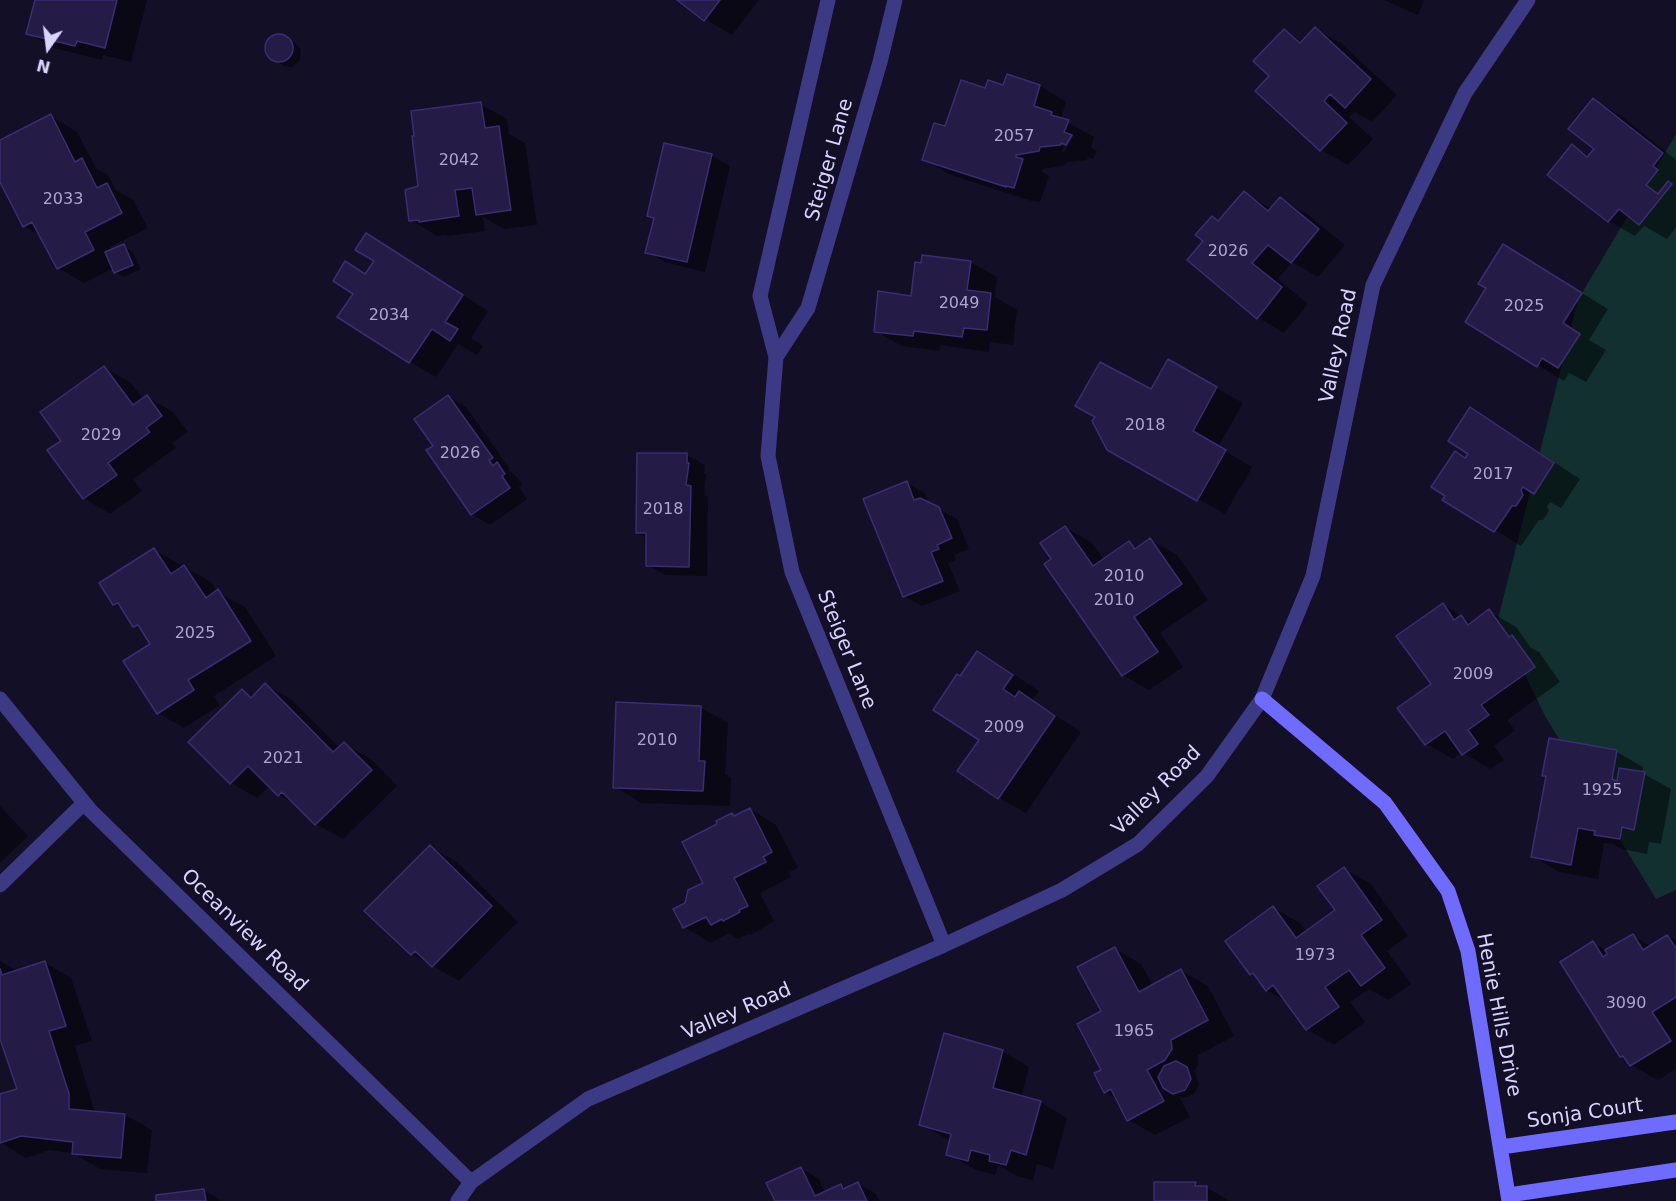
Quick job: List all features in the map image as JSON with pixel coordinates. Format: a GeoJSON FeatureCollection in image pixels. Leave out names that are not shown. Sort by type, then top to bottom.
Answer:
{"type":"FeatureCollection","features":[{"type":"Feature","properties":{"kind":"street","name":"Steiger Lane"},"geometry":{"type":"LineString","coordinates":[[828,0],[760,296],[776,357],[768,456],[792,572],[944,945]]}},
{"type":"Feature","properties":{"kind":"street","name":"Steiger Lane"},"geometry":{"type":"LineString","coordinates":[[776,357],[808,308],[880,62],[895,0]]}},
{"type":"Feature","properties":{"kind":"street","name":"Valley Road"},"geometry":{"type":"LineString","coordinates":[[458,1201],[471,1182],[588,1099],[944,945],[1062,890],[1138,844],[1207,776],[1262,699],[1313,576],[1373,285],[1466,93],[1528,0]]}},
{"type":"Feature","properties":{"kind":"street","name":"Oceanview Road"},"geometry":{"type":"LineString","coordinates":[[0,699],[84,803],[471,1182]]}},
{"type":"Feature","properties":{"kind":"street","name":"Henie Hills Drive"},"geometry":{"type":"LineString","coordinates":[[1262,699],[1385,803],[1448,891],[1468,951],[1509,1198]]}},
{"type":"Feature","properties":{"kind":"street"},"geometry":{"type":"LineString","coordinates":[[0,885],[84,803]]}},
{"type":"Feature","properties":{"kind":"street","name":"Sonja Court"},"geometry":{"type":"LineString","coordinates":[[1501,1147],[1676,1122]]}},
{"type":"Feature","properties":{"kind":"street"},"geometry":{"type":"LineString","coordinates":[[1509,1198],[1676,1170]]}},
{"type":"Feature","properties":{"kind":"green space"},"geometry":{"type":"Polygon","coordinates":[[[1676,134],[1676,890],[1656,899],[1545,716],[1498,619],[1578,300],[1676,134]]]}},
{"type":"Feature","properties":{"kind":"building"},"geometry":{"type":"Polygon","coordinates":[[[35,0],[117,0],[105,48],[77,41],[75,46],[26,34],[35,0]]]}},
{"type":"Feature","properties":{"kind":"building"},"geometry":{"type":"Polygon","coordinates":[[[677,0],[720,0],[704,21],[677,0]]]}},
{"type":"Feature","properties":{"kind":"building"},"geometry":{"type":"Polygon","coordinates":[[[1315,27],[1371,79],[1345,108],[1330,94],[1324,101],[1347,123],[1320,151],[1255,91],[1269,76],[1253,61],[1284,29],[1300,43],[1315,27]]]}},
{"type":"Feature","properties":{"kind":"building"},"geometry":{"type":"Polygon","coordinates":[[[279,34],[289,38],[293,48],[289,58],[279,62],[269,58],[265,48],[269,38],[279,34]]]}},
{"type":"Feature","properties":{"kind":"building"},"geometry":{"type":"Polygon","coordinates":[[[1007,74],[1040,85],[1034,106],[1052,112],[1051,115],[1069,120],[1064,132],[1072,135],[1066,145],[1061,143],[1061,145],[1040,147],[1039,151],[1016,155],[1023,159],[1014,188],[922,160],[934,123],[945,126],[961,80],[985,88],[988,80],[1003,85],[1007,74]]]}},
{"type":"Feature","properties":{"kind":"building"},"geometry":{"type":"Polygon","coordinates":[[[1593,98],[1663,153],[1653,166],[1658,170],[1646,185],[1658,194],[1668,181],[1672,184],[1639,225],[1619,209],[1608,222],[1547,175],[1572,144],[1587,157],[1594,149],[1568,129],[1593,98]]]}},
{"type":"Feature","properties":{"kind":"building"},"geometry":{"type":"Polygon","coordinates":[[[481,102],[485,128],[499,126],[511,210],[476,215],[472,188],[455,190],[459,216],[419,222],[419,220],[409,221],[405,190],[418,186],[411,111],[481,102]]]}},
{"type":"Feature","properties":{"kind":"building"},"geometry":{"type":"Polygon","coordinates":[[[51,114],[75,162],[82,158],[97,188],[107,183],[122,213],[85,232],[94,250],[57,269],[32,222],[23,227],[0,182],[0,140],[51,114]]]}},
{"type":"Feature","properties":{"kind":"building"},"geometry":{"type":"Polygon","coordinates":[[[664,143],[712,154],[687,262],[645,253],[654,218],[647,216],[664,143]]]}},
{"type":"Feature","properties":{"kind":"building"},"geometry":{"type":"Polygon","coordinates":[[[1244,191],[1268,211],[1280,197],[1319,229],[1291,263],[1268,245],[1252,263],[1282,287],[1257,319],[1187,260],[1203,241],[1195,235],[1212,216],[1218,221],[1244,191]]]}},
{"type":"Feature","properties":{"kind":"building"},"geometry":{"type":"Polygon","coordinates":[[[366,233],[463,295],[445,322],[458,329],[450,341],[432,329],[409,363],[337,317],[353,294],[333,281],[345,261],[365,274],[374,261],[355,250],[366,233]]]}},
{"type":"Feature","properties":{"kind":"building"},"geometry":{"type":"Polygon","coordinates":[[[124,244],[133,265],[114,273],[105,252],[124,244]]]}},
{"type":"Feature","properties":{"kind":"building"},"geometry":{"type":"Polygon","coordinates":[[[1503,244],[1582,293],[1563,323],[1580,334],[1558,368],[1542,358],[1537,367],[1465,322],[1486,288],[1478,284],[1503,244]]]}},
{"type":"Feature","properties":{"kind":"building"},"geometry":{"type":"Polygon","coordinates":[[[922,255],[971,261],[967,290],[991,293],[987,330],[964,328],[962,337],[914,331],[913,336],[874,332],[878,291],[911,296],[915,262],[921,263],[922,255]]]}},
{"type":"Feature","properties":{"kind":"building"},"geometry":{"type":"Polygon","coordinates":[[[1168,359],[1217,387],[1193,431],[1226,450],[1197,501],[1107,450],[1092,421],[1095,417],[1075,406],[1100,362],[1151,389],[1168,359]]]}},
{"type":"Feature","properties":{"kind":"building"},"geometry":{"type":"Polygon","coordinates":[[[104,366],[133,405],[147,395],[162,416],[146,428],[150,432],[108,463],[117,475],[83,499],[47,450],[61,441],[40,412],[104,366]]]}},
{"type":"Feature","properties":{"kind":"building"},"geometry":{"type":"Polygon","coordinates":[[[448,395],[493,458],[489,460],[493,466],[497,462],[505,474],[502,476],[510,488],[471,515],[426,450],[433,446],[414,419],[448,395]]]}},
{"type":"Feature","properties":{"kind":"building"},"geometry":{"type":"Polygon","coordinates":[[[1470,407],[1554,463],[1534,494],[1523,487],[1521,490],[1523,495],[1516,506],[1512,506],[1494,532],[1442,500],[1445,496],[1431,487],[1455,451],[1465,458],[1468,454],[1448,441],[1470,407]]]}},
{"type":"Feature","properties":{"kind":"building"},"geometry":{"type":"Polygon","coordinates":[[[637,453],[687,453],[687,463],[689,463],[686,485],[691,486],[689,567],[646,566],[646,533],[636,533],[637,453]]]}},
{"type":"Feature","properties":{"kind":"building"},"geometry":{"type":"Polygon","coordinates":[[[907,481],[914,500],[920,498],[939,507],[952,538],[937,545],[939,549],[931,552],[943,581],[903,597],[863,499],[907,481]]]}},
{"type":"Feature","properties":{"kind":"building"},"geometry":{"type":"Polygon","coordinates":[[[1065,526],[1093,566],[1129,541],[1135,549],[1150,538],[1182,584],[1134,617],[1158,652],[1122,676],[1044,564],[1051,559],[1040,543],[1065,526]]]}},
{"type":"Feature","properties":{"kind":"building"},"geometry":{"type":"Polygon","coordinates":[[[154,548],[171,574],[184,565],[206,598],[218,589],[251,641],[188,680],[194,690],[157,714],[123,661],[150,644],[138,625],[133,627],[118,603],[113,605],[99,583],[154,548]]]}},
{"type":"Feature","properties":{"kind":"building"},"geometry":{"type":"Polygon","coordinates":[[[1443,603],[1454,620],[1461,615],[1468,625],[1489,609],[1509,637],[1512,635],[1535,667],[1481,705],[1489,715],[1468,730],[1478,744],[1462,755],[1445,731],[1425,745],[1397,708],[1431,684],[1396,636],[1443,603]]]}},
{"type":"Feature","properties":{"kind":"building"},"geometry":{"type":"Polygon","coordinates":[[[977,651],[1013,675],[1003,689],[1015,697],[1019,691],[1055,716],[998,799],[957,771],[979,740],[933,710],[957,674],[960,676],[977,651]]]}},
{"type":"Feature","properties":{"kind":"building"},"geometry":{"type":"Polygon","coordinates":[[[265,683],[333,752],[344,742],[372,770],[315,825],[282,792],[278,796],[248,766],[230,784],[188,742],[242,689],[251,698],[265,683]]]}},
{"type":"Feature","properties":{"kind":"building"},"geometry":{"type":"Polygon","coordinates":[[[616,702],[701,706],[699,761],[705,761],[703,791],[613,788],[616,702]]]}},
{"type":"Feature","properties":{"kind":"building"},"geometry":{"type":"Polygon","coordinates":[[[1549,738],[1617,750],[1612,779],[1617,781],[1619,768],[1645,772],[1634,830],[1622,827],[1620,839],[1594,835],[1595,831],[1578,828],[1571,865],[1531,857],[1546,776],[1542,776],[1549,738]]]}},
{"type":"Feature","properties":{"kind":"building"},"geometry":{"type":"Polygon","coordinates":[[[750,808],[772,852],[763,857],[766,862],[734,878],[748,906],[723,921],[722,919],[711,925],[706,917],[683,928],[673,909],[685,903],[688,890],[703,883],[682,842],[717,824],[716,821],[732,813],[734,816],[750,808]]]}},
{"type":"Feature","properties":{"kind":"building"},"geometry":{"type":"Polygon","coordinates":[[[430,845],[492,906],[432,967],[415,951],[411,955],[364,911],[430,845]]]}},
{"type":"Feature","properties":{"kind":"building"},"geometry":{"type":"Polygon","coordinates":[[[1344,867],[1382,920],[1361,935],[1385,968],[1361,986],[1349,970],[1325,987],[1339,1007],[1306,1030],[1273,985],[1266,991],[1253,973],[1250,975],[1225,941],[1273,906],[1296,938],[1335,910],[1317,886],[1344,867]]]}},
{"type":"Feature","properties":{"kind":"building"},"geometry":{"type":"Polygon","coordinates":[[[1633,934],[1643,950],[1667,935],[1676,948],[1676,997],[1652,1012],[1671,1041],[1630,1066],[1623,1056],[1620,1057],[1560,962],[1593,941],[1603,957],[1607,954],[1605,950],[1633,934]]]}},
{"type":"Feature","properties":{"kind":"building"},"geometry":{"type":"Polygon","coordinates":[[[1115,947],[1139,992],[1181,969],[1208,1020],[1171,1040],[1172,1049],[1165,1060],[1147,1070],[1164,1101],[1127,1121],[1111,1089],[1104,1093],[1094,1073],[1101,1070],[1077,1024],[1101,1011],[1077,967],[1115,947]]]}},
{"type":"Feature","properties":{"kind":"building"},"geometry":{"type":"Polygon","coordinates":[[[45,961],[66,1026],[49,1031],[69,1094],[69,1109],[125,1114],[121,1158],[72,1154],[73,1142],[21,1136],[0,1143],[0,1094],[17,1089],[0,1039],[0,969],[2,975],[45,961]]]}},
{"type":"Feature","properties":{"kind":"building"},"geometry":{"type":"Polygon","coordinates":[[[944,1033],[1003,1050],[993,1088],[1041,1101],[1026,1155],[1011,1150],[1006,1165],[989,1161],[990,1155],[971,1150],[968,1161],[946,1155],[951,1134],[919,1125],[944,1033]]]}},
{"type":"Feature","properties":{"kind":"building"},"geometry":{"type":"Polygon","coordinates":[[[1176,1061],[1187,1067],[1191,1079],[1185,1090],[1173,1094],[1163,1088],[1158,1077],[1164,1066],[1176,1061]]]}},
{"type":"Feature","properties":{"kind":"building"},"geometry":{"type":"Polygon","coordinates":[[[801,1167],[815,1196],[841,1184],[843,1189],[858,1182],[867,1201],[775,1201],[766,1183],[801,1167]]]}},
{"type":"Feature","properties":{"kind":"building"},"geometry":{"type":"Polygon","coordinates":[[[1154,1182],[1196,1182],[1195,1186],[1207,1186],[1207,1201],[1154,1201],[1154,1182]]]}},
{"type":"Feature","properties":{"kind":"building"},"geometry":{"type":"Polygon","coordinates":[[[204,1189],[206,1201],[156,1201],[156,1195],[204,1189]]]}}]}
